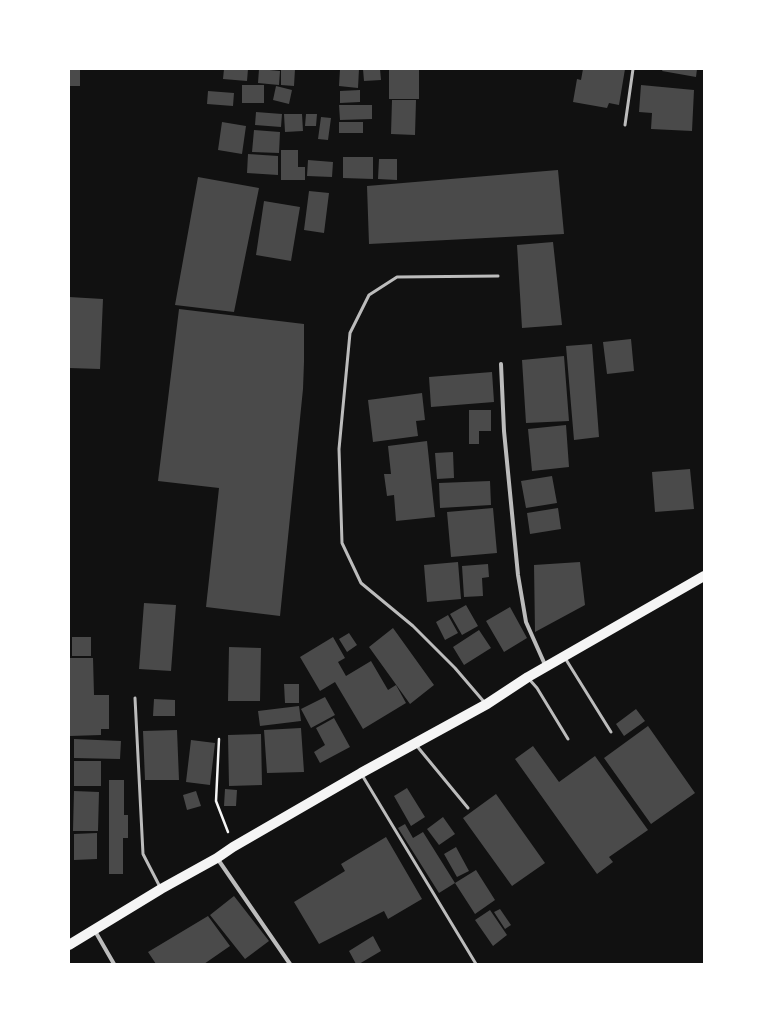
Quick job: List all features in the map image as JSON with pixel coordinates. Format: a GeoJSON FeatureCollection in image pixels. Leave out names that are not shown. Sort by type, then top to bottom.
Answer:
{"type":"FeatureCollection","features":[{"type":"Feature","properties":{"kind":"main road"},"geometry":{"type":"LineString","coordinates":[[69,945],[161,889],[217,858],[233,847],[361,773],[486,704],[528,677],[704,576]]}},
{"type":"Feature","properties":{"kind":"street"},"geometry":{"type":"LineString","coordinates":[[502,364],[504,431],[518,575],[526,622],[546,668]]}},
{"type":"Feature","properties":{"kind":"street"},"geometry":{"type":"LineString","coordinates":[[217,858],[290,964]]}},
{"type":"Feature","properties":{"kind":"street"},"geometry":{"type":"LineString","coordinates":[[95,930],[114,964]]}},
{"type":"Feature","properties":{"kind":"lane"},"geometry":{"type":"LineString","coordinates":[[625,125],[633,69]]}},
{"type":"Feature","properties":{"kind":"lane"},"geometry":{"type":"LineString","coordinates":[[486,704],[455,668],[413,626],[361,583],[342,543],[339,449],[350,333],[369,295],[397,277],[498,276]]}},
{"type":"Feature","properties":{"kind":"lane"},"geometry":{"type":"LineString","coordinates":[[564,657],[611,732]]}},
{"type":"Feature","properties":{"kind":"lane"},"geometry":{"type":"LineString","coordinates":[[528,677],[537,688],[568,739]]}},
{"type":"Feature","properties":{"kind":"lane"},"geometry":{"type":"LineString","coordinates":[[135,698],[143,854],[161,889]]}},
{"type":"Feature","properties":{"kind":"lane"},"geometry":{"type":"LineString","coordinates":[[415,744],[468,808]]}},
{"type":"Feature","properties":{"kind":"lane"},"geometry":{"type":"LineString","coordinates":[[361,773],[476,964]]}},
{"type":"Feature","properties":{"kind":"path"},"geometry":{"type":"LineString","coordinates":[[220,739],[216,801],[233,847]]}},
{"type":"Feature","properties":{"kind":"building"},"geometry":{"type":"Polygon","coordinates":[[[69,69],[80,69],[80,86],[69,86],[69,69]]]}},
{"type":"Feature","properties":{"kind":"building"},"geometry":{"type":"Polygon","coordinates":[[[224,69],[248,69],[247,81],[223,79],[224,69]]]}},
{"type":"Feature","properties":{"kind":"building"},"geometry":{"type":"Polygon","coordinates":[[[259,69],[280,71],[279,85],[258,83],[259,69]]]}},
{"type":"Feature","properties":{"kind":"building"},"geometry":{"type":"Polygon","coordinates":[[[281,69],[295,69],[294,86],[281,85],[281,69]]]}},
{"type":"Feature","properties":{"kind":"building"},"geometry":{"type":"Polygon","coordinates":[[[340,69],[359,69],[358,88],[339,86],[340,69]]]}},
{"type":"Feature","properties":{"kind":"building"},"geometry":{"type":"Polygon","coordinates":[[[363,69],[380,69],[381,80],[364,81],[363,69]]]}},
{"type":"Feature","properties":{"kind":"building"},"geometry":{"type":"Polygon","coordinates":[[[389,69],[419,69],[419,99],[389,99],[389,69]]]}},
{"type":"Feature","properties":{"kind":"building"},"geometry":{"type":"Polygon","coordinates":[[[583,69],[625,69],[619,105],[609,103],[607,108],[573,102],[577,79],[581,80],[583,69]]]}},
{"type":"Feature","properties":{"kind":"building"},"geometry":{"type":"Polygon","coordinates":[[[663,69],[697,69],[696,77],[662,71],[663,69]]]}},
{"type":"Feature","properties":{"kind":"building"},"geometry":{"type":"Polygon","coordinates":[[[242,85],[264,85],[264,103],[242,103],[242,85]]]}},
{"type":"Feature","properties":{"kind":"building"},"geometry":{"type":"Polygon","coordinates":[[[641,85],[694,90],[692,131],[651,129],[652,113],[639,112],[641,85]]]}},
{"type":"Feature","properties":{"kind":"building"},"geometry":{"type":"Polygon","coordinates":[[[276,86],[292,90],[289,104],[273,100],[276,86]]]}},
{"type":"Feature","properties":{"kind":"building"},"geometry":{"type":"Polygon","coordinates":[[[360,90],[360,102],[340,103],[340,91],[360,90]]]}},
{"type":"Feature","properties":{"kind":"building"},"geometry":{"type":"Polygon","coordinates":[[[208,91],[234,93],[233,106],[207,104],[208,91]]]}},
{"type":"Feature","properties":{"kind":"building"},"geometry":{"type":"Polygon","coordinates":[[[392,100],[416,100],[415,135],[391,134],[392,100]]]}},
{"type":"Feature","properties":{"kind":"building"},"geometry":{"type":"Polygon","coordinates":[[[339,105],[372,105],[372,119],[340,120],[339,105]]]}},
{"type":"Feature","properties":{"kind":"building"},"geometry":{"type":"Polygon","coordinates":[[[256,112],[282,114],[281,127],[255,125],[256,112]]]}},
{"type":"Feature","properties":{"kind":"building"},"geometry":{"type":"Polygon","coordinates":[[[284,114],[302,114],[303,131],[285,132],[284,114]]]}},
{"type":"Feature","properties":{"kind":"building"},"geometry":{"type":"Polygon","coordinates":[[[306,114],[317,114],[316,126],[305,126],[306,114]]]}},
{"type":"Feature","properties":{"kind":"building"},"geometry":{"type":"Polygon","coordinates":[[[321,117],[331,118],[328,140],[318,139],[321,117]]]}},
{"type":"Feature","properties":{"kind":"building"},"geometry":{"type":"Polygon","coordinates":[[[222,122],[246,126],[242,154],[218,150],[222,122]]]}},
{"type":"Feature","properties":{"kind":"building"},"geometry":{"type":"Polygon","coordinates":[[[339,122],[363,122],[363,133],[339,133],[339,122]]]}},
{"type":"Feature","properties":{"kind":"building"},"geometry":{"type":"Polygon","coordinates":[[[254,130],[280,132],[279,153],[252,152],[254,130]]]}},
{"type":"Feature","properties":{"kind":"building"},"geometry":{"type":"Polygon","coordinates":[[[281,150],[298,150],[298,167],[305,167],[305,180],[281,180],[281,150]]]}},
{"type":"Feature","properties":{"kind":"building"},"geometry":{"type":"Polygon","coordinates":[[[248,154],[278,156],[278,175],[247,173],[248,154]]]}},
{"type":"Feature","properties":{"kind":"building"},"geometry":{"type":"Polygon","coordinates":[[[343,157],[373,157],[373,179],[343,178],[343,157]]]}},
{"type":"Feature","properties":{"kind":"building"},"geometry":{"type":"Polygon","coordinates":[[[379,159],[397,159],[397,180],[378,179],[379,159]]]}},
{"type":"Feature","properties":{"kind":"building"},"geometry":{"type":"Polygon","coordinates":[[[308,160],[333,162],[332,177],[307,176],[308,160]]]}},
{"type":"Feature","properties":{"kind":"building"},"geometry":{"type":"Polygon","coordinates":[[[558,170],[564,234],[369,244],[367,186],[558,170]]]}},
{"type":"Feature","properties":{"kind":"building"},"geometry":{"type":"Polygon","coordinates":[[[198,177],[259,188],[234,312],[175,305],[198,177]]]}},
{"type":"Feature","properties":{"kind":"building"},"geometry":{"type":"Polygon","coordinates":[[[309,191],[329,193],[324,233],[304,230],[309,191]]]}},
{"type":"Feature","properties":{"kind":"building"},"geometry":{"type":"Polygon","coordinates":[[[264,201],[300,207],[291,261],[256,255],[264,201]]]}},
{"type":"Feature","properties":{"kind":"building"},"geometry":{"type":"Polygon","coordinates":[[[553,242],[562,325],[522,328],[517,245],[553,242]]]}},
{"type":"Feature","properties":{"kind":"building"},"geometry":{"type":"Polygon","coordinates":[[[69,297],[103,299],[100,369],[69,368],[69,297]]]}},
{"type":"Feature","properties":{"kind":"building"},"geometry":{"type":"Polygon","coordinates":[[[179,309],[304,324],[303,389],[280,616],[206,607],[219,488],[158,481],[179,309]]]}},
{"type":"Feature","properties":{"kind":"building"},"geometry":{"type":"Polygon","coordinates":[[[631,339],[634,371],[607,374],[603,342],[631,339]]]}},
{"type":"Feature","properties":{"kind":"building"},"geometry":{"type":"Polygon","coordinates":[[[592,344],[599,437],[574,440],[566,346],[592,344]]]}},
{"type":"Feature","properties":{"kind":"building"},"geometry":{"type":"Polygon","coordinates":[[[564,356],[569,421],[526,423],[522,360],[564,356]]]}},
{"type":"Feature","properties":{"kind":"building"},"geometry":{"type":"Polygon","coordinates":[[[492,372],[494,402],[431,407],[429,377],[492,372]]]}},
{"type":"Feature","properties":{"kind":"building"},"geometry":{"type":"Polygon","coordinates":[[[422,393],[425,420],[416,421],[418,436],[373,442],[368,400],[422,393]]]}},
{"type":"Feature","properties":{"kind":"building"},"geometry":{"type":"Polygon","coordinates":[[[469,410],[491,410],[491,431],[479,431],[479,444],[469,444],[469,410]]]}},
{"type":"Feature","properties":{"kind":"building"},"geometry":{"type":"Polygon","coordinates":[[[566,425],[569,467],[532,471],[528,429],[566,425]]]}},
{"type":"Feature","properties":{"kind":"building"},"geometry":{"type":"Polygon","coordinates":[[[427,441],[435,517],[396,521],[394,495],[387,496],[384,474],[391,474],[388,446],[427,441]]]}},
{"type":"Feature","properties":{"kind":"building"},"geometry":{"type":"Polygon","coordinates":[[[453,452],[454,478],[437,479],[435,453],[453,452]]]}},
{"type":"Feature","properties":{"kind":"building"},"geometry":{"type":"Polygon","coordinates":[[[690,469],[694,509],[655,512],[652,472],[690,469]]]}},
{"type":"Feature","properties":{"kind":"building"},"geometry":{"type":"Polygon","coordinates":[[[552,476],[557,503],[526,508],[521,481],[552,476]]]}},
{"type":"Feature","properties":{"kind":"building"},"geometry":{"type":"Polygon","coordinates":[[[490,481],[491,505],[440,508],[439,483],[490,481]]]}},
{"type":"Feature","properties":{"kind":"building"},"geometry":{"type":"Polygon","coordinates":[[[493,508],[497,553],[451,557],[447,512],[493,508]]]}},
{"type":"Feature","properties":{"kind":"building"},"geometry":{"type":"Polygon","coordinates":[[[558,508],[561,529],[530,534],[527,513],[558,508]]]}},
{"type":"Feature","properties":{"kind":"building"},"geometry":{"type":"Polygon","coordinates":[[[458,562],[461,599],[427,602],[424,565],[458,562]]]}},
{"type":"Feature","properties":{"kind":"building"},"geometry":{"type":"Polygon","coordinates":[[[580,562],[585,605],[535,632],[534,565],[580,562]]]}},
{"type":"Feature","properties":{"kind":"building"},"geometry":{"type":"Polygon","coordinates":[[[488,564],[489,577],[482,578],[483,596],[464,597],[462,566],[488,564]]]}},
{"type":"Feature","properties":{"kind":"building"},"geometry":{"type":"Polygon","coordinates":[[[144,603],[176,605],[171,671],[139,669],[144,603]]]}},
{"type":"Feature","properties":{"kind":"building"},"geometry":{"type":"Polygon","coordinates":[[[466,605],[478,626],[462,635],[450,614],[466,605]]]}},
{"type":"Feature","properties":{"kind":"building"},"geometry":{"type":"Polygon","coordinates":[[[510,607],[527,638],[504,652],[486,621],[510,607]]]}},
{"type":"Feature","properties":{"kind":"building"},"geometry":{"type":"Polygon","coordinates":[[[448,615],[458,633],[445,640],[436,622],[448,615]]]}},
{"type":"Feature","properties":{"kind":"building"},"geometry":{"type":"Polygon","coordinates":[[[393,628],[434,685],[410,704],[369,647],[393,628]]]}},
{"type":"Feature","properties":{"kind":"building"},"geometry":{"type":"Polygon","coordinates":[[[479,630],[491,648],[464,665],[453,647],[479,630]]]}},
{"type":"Feature","properties":{"kind":"building"},"geometry":{"type":"Polygon","coordinates":[[[349,633],[357,645],[347,652],[339,639],[349,633]]]}},
{"type":"Feature","properties":{"kind":"building"},"geometry":{"type":"Polygon","coordinates":[[[72,637],[91,637],[91,656],[72,656],[72,637]]]}},
{"type":"Feature","properties":{"kind":"building"},"geometry":{"type":"Polygon","coordinates":[[[333,637],[345,658],[338,662],[346,676],[371,661],[388,690],[396,685],[406,703],[363,729],[335,682],[320,691],[300,657],[333,637]]]}},
{"type":"Feature","properties":{"kind":"building"},"geometry":{"type":"Polygon","coordinates":[[[229,647],[261,648],[260,701],[228,701],[229,647]]]}},
{"type":"Feature","properties":{"kind":"building"},"geometry":{"type":"Polygon","coordinates":[[[70,658],[93,658],[94,695],[109,695],[109,729],[101,729],[101,735],[70,736],[70,658]]]}},
{"type":"Feature","properties":{"kind":"building"},"geometry":{"type":"Polygon","coordinates":[[[284,684],[299,684],[299,703],[285,703],[284,684]]]}},
{"type":"Feature","properties":{"kind":"building"},"geometry":{"type":"Polygon","coordinates":[[[325,697],[335,715],[311,728],[301,709],[325,697]]]}},
{"type":"Feature","properties":{"kind":"building"},"geometry":{"type":"Polygon","coordinates":[[[154,699],[175,700],[175,716],[153,716],[154,699]]]}},
{"type":"Feature","properties":{"kind":"building"},"geometry":{"type":"Polygon","coordinates":[[[299,706],[301,721],[260,726],[258,711],[299,706]]]}},
{"type":"Feature","properties":{"kind":"building"},"geometry":{"type":"Polygon","coordinates":[[[636,709],[645,721],[624,736],[616,724],[636,709]]]}},
{"type":"Feature","properties":{"kind":"building"},"geometry":{"type":"Polygon","coordinates":[[[334,718],[350,747],[320,763],[314,752],[325,745],[316,728],[334,718]]]}},
{"type":"Feature","properties":{"kind":"building"},"geometry":{"type":"Polygon","coordinates":[[[648,726],[695,793],[651,824],[604,758],[648,726]]]}},
{"type":"Feature","properties":{"kind":"building"},"geometry":{"type":"Polygon","coordinates":[[[301,728],[304,772],[267,773],[264,730],[301,728]]]}},
{"type":"Feature","properties":{"kind":"building"},"geometry":{"type":"Polygon","coordinates":[[[177,730],[179,780],[145,780],[143,731],[177,730]]]}},
{"type":"Feature","properties":{"kind":"building"},"geometry":{"type":"Polygon","coordinates":[[[261,734],[262,785],[229,786],[228,735],[261,734]]]}},
{"type":"Feature","properties":{"kind":"building"},"geometry":{"type":"Polygon","coordinates":[[[74,739],[121,741],[120,759],[74,758],[74,739]]]}},
{"type":"Feature","properties":{"kind":"building"},"geometry":{"type":"Polygon","coordinates":[[[191,740],[215,743],[210,785],[186,782],[191,740]]]}},
{"type":"Feature","properties":{"kind":"building"},"geometry":{"type":"Polygon","coordinates":[[[533,746],[559,782],[595,756],[648,830],[609,857],[613,862],[597,874],[515,759],[533,746]]]}},
{"type":"Feature","properties":{"kind":"building"},"geometry":{"type":"Polygon","coordinates":[[[74,761],[101,761],[101,786],[74,786],[74,761]]]}},
{"type":"Feature","properties":{"kind":"building"},"geometry":{"type":"Polygon","coordinates":[[[109,780],[124,780],[124,815],[128,815],[128,838],[123,838],[123,874],[109,874],[109,780]]]}},
{"type":"Feature","properties":{"kind":"building"},"geometry":{"type":"Polygon","coordinates":[[[407,788],[425,817],[411,826],[394,796],[407,788]]]}},
{"type":"Feature","properties":{"kind":"building"},"geometry":{"type":"Polygon","coordinates":[[[225,789],[237,790],[236,806],[224,806],[225,789]]]}},
{"type":"Feature","properties":{"kind":"building"},"geometry":{"type":"Polygon","coordinates":[[[74,791],[99,792],[98,831],[73,831],[74,791]]]}},
{"type":"Feature","properties":{"kind":"building"},"geometry":{"type":"Polygon","coordinates":[[[196,791],[201,806],[187,810],[183,795],[196,791]]]}},
{"type":"Feature","properties":{"kind":"building"},"geometry":{"type":"Polygon","coordinates":[[[496,794],[545,863],[512,886],[463,818],[496,794]]]}},
{"type":"Feature","properties":{"kind":"building"},"geometry":{"type":"Polygon","coordinates":[[[443,817],[455,834],[439,845],[427,829],[443,817]]]}},
{"type":"Feature","properties":{"kind":"building"},"geometry":{"type":"Polygon","coordinates":[[[405,824],[413,838],[423,832],[455,883],[439,893],[398,828],[405,824]]]}},
{"type":"Feature","properties":{"kind":"building"},"geometry":{"type":"Polygon","coordinates":[[[97,833],[97,859],[74,860],[74,834],[97,833]]]}},
{"type":"Feature","properties":{"kind":"building"},"geometry":{"type":"Polygon","coordinates":[[[386,837],[422,899],[388,919],[384,911],[319,944],[294,902],[345,871],[341,864],[386,837]]]}},
{"type":"Feature","properties":{"kind":"building"},"geometry":{"type":"Polygon","coordinates":[[[456,847],[469,871],[457,877],[444,854],[456,847]]]}},
{"type":"Feature","properties":{"kind":"building"},"geometry":{"type":"Polygon","coordinates":[[[476,870],[495,900],[475,914],[455,883],[476,870]]]}},
{"type":"Feature","properties":{"kind":"building"},"geometry":{"type":"Polygon","coordinates":[[[234,896],[269,941],[245,959],[210,915],[234,896]]]}},
{"type":"Feature","properties":{"kind":"building"},"geometry":{"type":"Polygon","coordinates":[[[500,909],[511,925],[505,929],[494,912],[500,909]]]}},
{"type":"Feature","properties":{"kind":"building"},"geometry":{"type":"Polygon","coordinates":[[[490,910],[507,935],[493,946],[475,920],[490,910]]]}},
{"type":"Feature","properties":{"kind":"building"},"geometry":{"type":"Polygon","coordinates":[[[208,916],[230,946],[204,964],[156,964],[148,952],[208,916]]]}},
{"type":"Feature","properties":{"kind":"building"},"geometry":{"type":"Polygon","coordinates":[[[373,936],[381,951],[359,964],[356,964],[349,951],[373,936]]]}}]}
